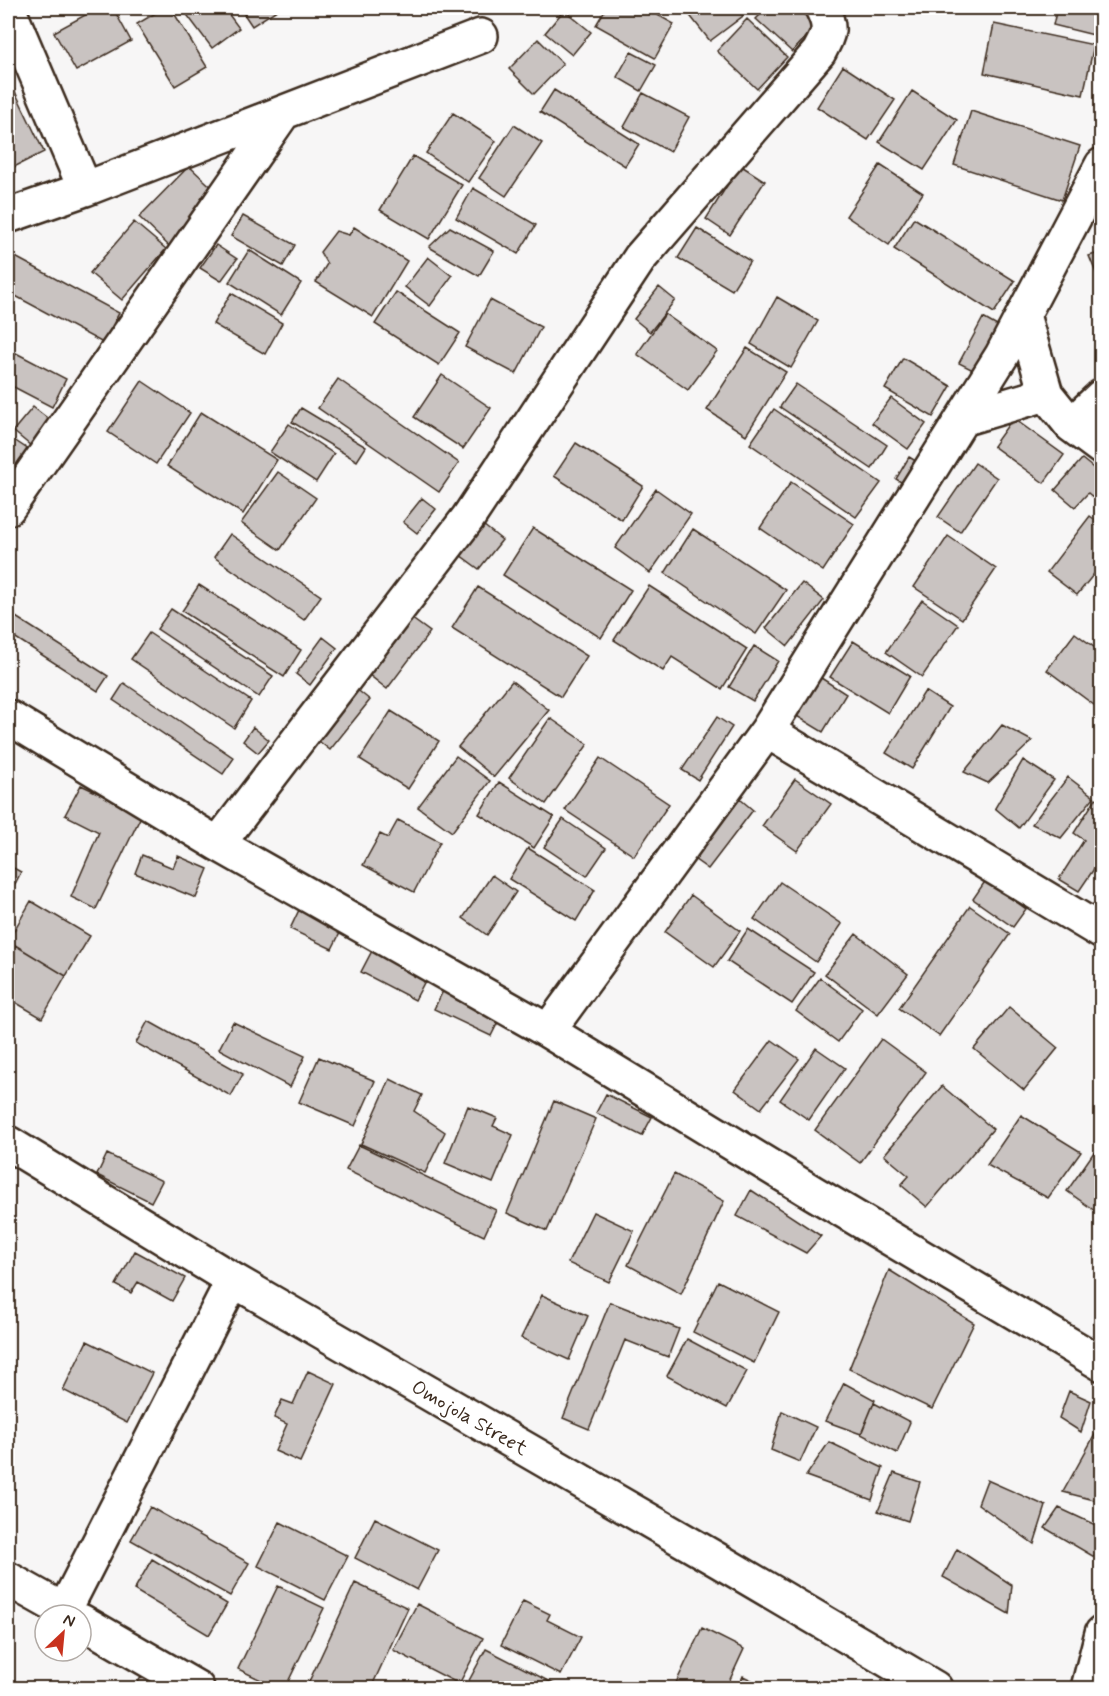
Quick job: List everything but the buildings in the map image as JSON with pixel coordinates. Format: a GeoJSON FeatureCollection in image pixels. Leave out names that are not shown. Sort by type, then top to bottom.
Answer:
{"type":"FeatureCollection","features":[{"type":"Feature","properties":{"kind":"street"},"geometry":{"type":"LineString","coordinates":[[8,8],[85,189]]}},
{"type":"Feature","properties":{"kind":"street"},"geometry":{"type":"LineString","coordinates":[[218,844],[468,518],[640,258],[819,52],[829,34],[822,8]]}},
{"type":"Feature","properties":{"kind":"street"},"geometry":{"type":"LineString","coordinates":[[8,216],[85,189],[480,36]]}},
{"type":"Feature","properties":{"kind":"street"},"geometry":{"type":"LineString","coordinates":[[8,508],[284,112]]}},
{"type":"Feature","properties":{"kind":"street"},"geometry":{"type":"LineString","coordinates":[[548,1031],[767,730],[1002,356],[1101,165]]}},
{"type":"Feature","properties":{"kind":"street"},"geometry":{"type":"LineString","coordinates":[[1023,315],[1046,394],[1071,425],[1101,448]]}},
{"type":"Feature","properties":{"kind":"street"},"geometry":{"type":"LineString","coordinates":[[962,419],[1046,394]]}},
{"type":"Feature","properties":{"kind":"street"},"geometry":{"type":"LineString","coordinates":[[1071,425],[1101,396]]}},
{"type":"Feature","properties":{"kind":"street"},"geometry":{"type":"LineString","coordinates":[[8,717],[218,844],[548,1031],[1101,1364]]}},
{"type":"Feature","properties":{"kind":"street"},"geometry":{"type":"LineString","coordinates":[[767,730],[1101,932]]}},
{"type":"Feature","properties":{"kind":"street","name":"Omojola Street"},"geometry":{"type":"LineString","coordinates":[[8,1143],[233,1280],[721,1562],[934,1689]]}},
{"type":"Feature","properties":{"kind":"street"},"geometry":{"type":"LineString","coordinates":[[78,1603],[233,1280]]}},
{"type":"Feature","properties":{"kind":"street"},"geometry":{"type":"LineString","coordinates":[[8,1580],[50,1603]]}},
{"type":"Feature","properties":{"kind":"street"},"geometry":{"type":"LineString","coordinates":[[93,1627],[197,1689]]}},
{"type":"Feature","properties":{"kind":"street"},"geometry":{"type":"LineString","coordinates":[[1088,1689],[1101,1633]]}}]}
